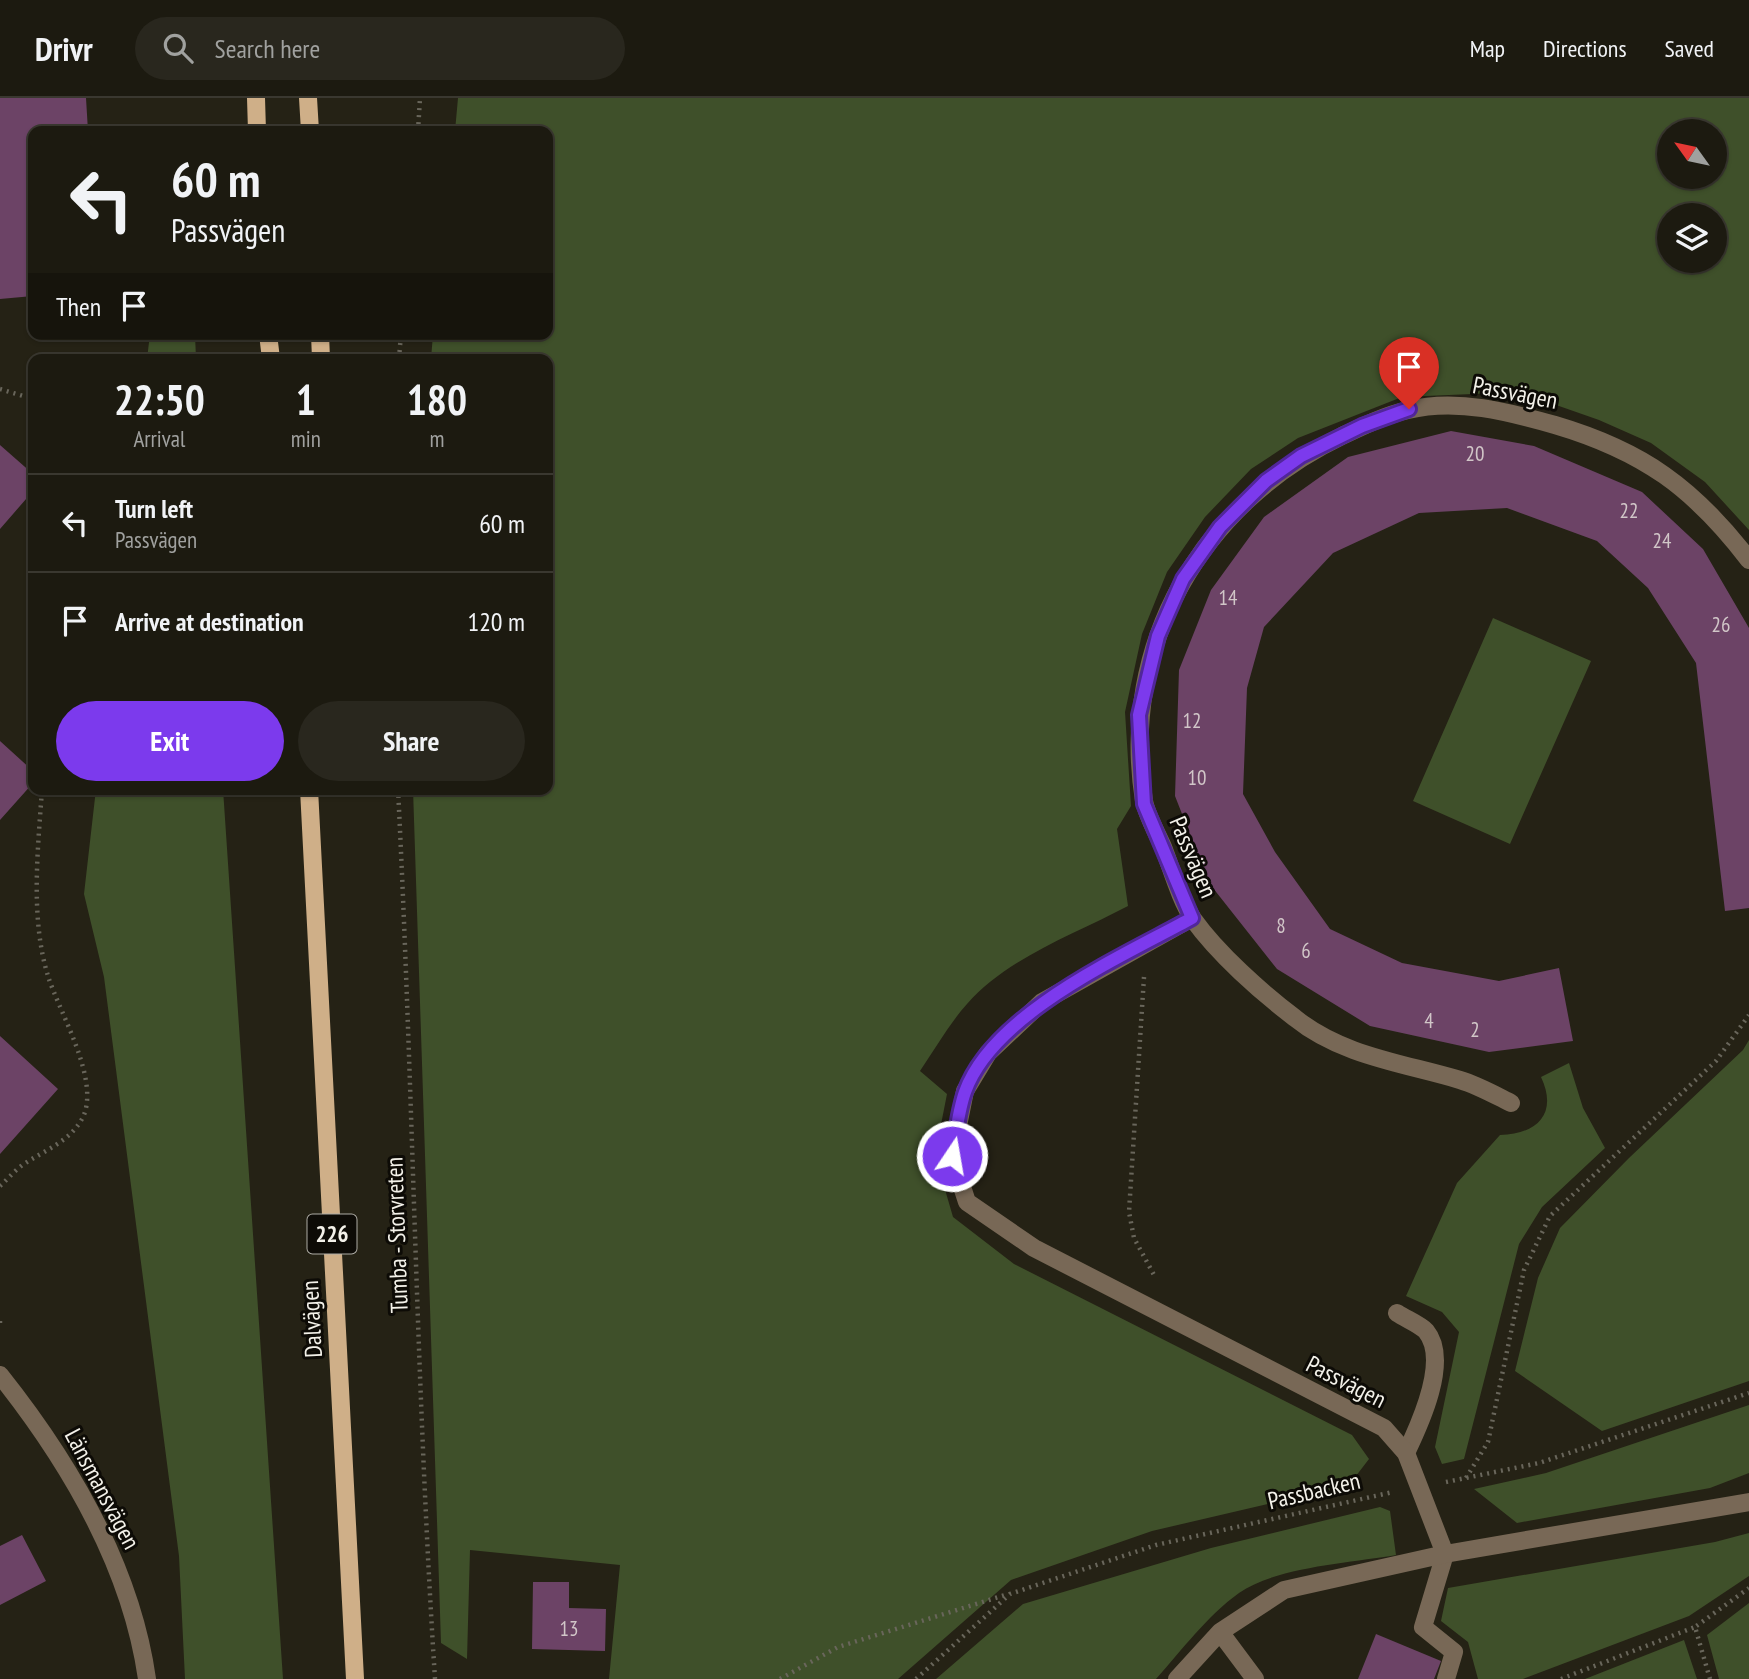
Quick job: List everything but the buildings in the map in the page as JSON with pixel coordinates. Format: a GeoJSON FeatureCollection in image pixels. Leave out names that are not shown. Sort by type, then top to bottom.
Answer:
{"type":"FeatureCollection","features":[{"type":"Feature","properties":{"kind":"main road"},"geometry":{"type":"LineString","coordinates":[[256,98],[257,126]]}},
{"type":"Feature","properties":{"kind":"main road"},"geometry":{"type":"LineString","coordinates":[[308,98],[310,126]]}},
{"type":"Feature","properties":{"kind":"main road"},"geometry":{"type":"LineString","coordinates":[[319,126],[320,98]]}},
{"type":"Feature","properties":{"kind":"main road","name":"Dalvägen"},"geometry":{"type":"LineString","coordinates":[[309,795],[355,1679]]}},
{"type":"Feature","properties":{"kind":"street","name":"Passvägen"},"geometry":{"type":"LineString","coordinates":[[1511,1103],[1463,1081],[1369,1058],[1298,1021],[1242,972],[1192,918],[1144,804],[1139,715],[1158,636],[1183,579],[1220,527],[1266,481],[1301,456],[1362,426],[1409,409],[1455,406],[1505,411],[1604,441],[1650,464],[1690,492],[1725,528],[1749,560]]}},
{"type":"Feature","properties":{"kind":"street","name":"Passvägen"},"geometry":{"type":"LineString","coordinates":[[1192,918],[1042,1002],[988,1053],[965,1091],[952,1156],[967,1202],[1034,1248],[1384,1428],[1406,1453],[1445,1554]]}},
{"type":"Feature","properties":{"kind":"street"},"geometry":{"type":"LineString","coordinates":[[1397,1313],[1424,1330],[1434,1345],[1434,1369],[1424,1414],[1406,1453]]}},
{"type":"Feature","properties":{"kind":"street","name":"Länsmansvägen"},"geometry":{"type":"LineString","coordinates":[[0,1375],[42,1428],[108,1543],[140,1634],[147,1679]]}},
{"type":"Feature","properties":{"kind":"street"},"geometry":{"type":"LineString","coordinates":[[1177,1679],[1220,1632],[1284,1590],[1445,1554],[1749,1502]]}},
{"type":"Feature","properties":{"kind":"street"},"geometry":{"type":"LineString","coordinates":[[1445,1554],[1423,1627],[1454,1652],[1446,1679]]}},
{"type":"Feature","properties":{"kind":"street"},"geometry":{"type":"LineString","coordinates":[[1220,1632],[1255,1679]]}},
{"type":"Feature","properties":{"kind":"path"},"geometry":{"type":"LineString","coordinates":[[418,126],[420,98]]}},
{"type":"Feature","properties":{"kind":"path"},"geometry":{"type":"LineString","coordinates":[[0,389],[28,397]]}},
{"type":"Feature","properties":{"kind":"path"},"geometry":{"type":"LineString","coordinates":[[0,1186],[22,1164],[48,1151],[72,1133],[84,1116],[86,1074],[48,976],[38,903],[43,795]]}},
{"type":"Feature","properties":{"kind":"path","name":"Tumba - Storvreten"},"geometry":{"type":"LineString","coordinates":[[398,795],[407,971],[423,1496],[435,1679]]}},
{"type":"Feature","properties":{"kind":"path"},"geometry":{"type":"LineString","coordinates":[[1147,943],[1129,1212],[1134,1238],[1154,1275]]}},
{"type":"Feature","properties":{"kind":"path"},"geometry":{"type":"LineString","coordinates":[[1465,1478],[1488,1441],[1524,1270],[1550,1216],[1716,1061],[1749,1015]]}},
{"type":"Feature","properties":{"kind":"path"},"geometry":{"type":"LineString","coordinates":[[0,1321],[0,1327]]}},
{"type":"Feature","properties":{"kind":"path","name":"Passbacken"},"geometry":{"type":"LineString","coordinates":[[916,1679],[1010,1594],[1156,1545],[1539,1463],[1749,1393]]}},
{"type":"Feature","properties":{"kind":"path"},"geometry":{"type":"LineString","coordinates":[[1561,1679],[1695,1627],[1749,1588]]}},
{"type":"Feature","properties":{"kind":"path"},"geometry":{"type":"LineString","coordinates":[[779,1679],[838,1647],[1010,1594]]}},
{"type":"Feature","properties":{"kind":"path"},"geometry":{"type":"LineString","coordinates":[[1695,1627],[1710,1679]]}},
{"type":"Feature","properties":{"kind":"green space"},"geometry":{"type":"Polygon","coordinates":[[[458,98],[1749,98],[1749,530],[1705,482],[1651,443],[1599,420],[1519,392],[1402,397],[1298,438],[1251,469],[1205,517],[1167,572],[1142,634],[1125,712],[1131,806],[1117,829],[1128,906],[1043,948],[983,988],[954,1020],[920,1071],[947,1094],[935,1155],[953,1217],[1014,1264],[1352,1435],[1369,1459],[1349,1485],[1152,1531],[1011,1580],[898,1679],[609,1679],[620,1565],[470,1550],[467,1659],[441,1643],[413,795],[553,795],[553,354],[431,354],[433,340],[553,340],[553,126],[455,126],[458,98]]]}},
{"type":"Feature","properties":{"kind":"green space"},"geometry":{"type":"Polygon","coordinates":[[[149,340],[195,340],[196,354],[148,354],[149,340]]]}},
{"type":"Feature","properties":{"kind":"green space"},"geometry":{"type":"Polygon","coordinates":[[[1493,618],[1591,661],[1510,844],[1413,801],[1493,618]]]}},
{"type":"Feature","properties":{"kind":"green space"},"geometry":{"type":"Polygon","coordinates":[[[95,795],[223,795],[283,1679],[185,1679],[179,1556],[104,977],[84,894],[95,795]]]}},
{"type":"Feature","properties":{"kind":"green space"},"geometry":{"type":"Polygon","coordinates":[[[1749,1040],[1749,1381],[1602,1431],[1515,1371],[1538,1278],[1560,1228],[1743,1050],[1749,1040]]]}},
{"type":"Feature","properties":{"kind":"green space"},"geometry":{"type":"Polygon","coordinates":[[[1569,1063],[1583,1108],[1605,1148],[1542,1207],[1519,1244],[1464,1459],[1442,1464],[1435,1447],[1459,1332],[1442,1312],[1406,1296],[1457,1183],[1500,1135],[1525,1131],[1541,1119],[1546,1111],[1547,1101],[1541,1077],[1569,1063]]]}},
{"type":"Feature","properties":{"kind":"green space"},"geometry":{"type":"Polygon","coordinates":[[[1749,1405],[1749,1473],[1710,1488],[1517,1523],[1474,1489],[1546,1473],[1749,1405]]]}},
{"type":"Feature","properties":{"kind":"green space"},"geometry":{"type":"Polygon","coordinates":[[[1380,1507],[1390,1511],[1396,1555],[1314,1567],[1254,1584],[1216,1612],[1156,1679],[936,1679],[1023,1604],[1211,1548],[1380,1507]]]}},
{"type":"Feature","properties":{"kind":"green space"},"geometry":{"type":"Polygon","coordinates":[[[1749,1533],[1749,1576],[1689,1616],[1523,1679],[1478,1679],[1468,1642],[1441,1621],[1448,1588],[1715,1542],[1749,1533]]]}},
{"type":"Feature","properties":{"kind":"green space"},"geometry":{"type":"Polygon","coordinates":[[[1749,1603],[1749,1679],[1719,1679],[1707,1635],[1749,1603]]]}},
{"type":"Feature","properties":{"kind":"green space"},"geometry":{"type":"Polygon","coordinates":[[[1684,1640],[1697,1679],[1585,1679],[1684,1640]]]}},
{"type":"Feature","properties":{"kind":"route"},"geometry":{"type":"LineString","coordinates":[[952,1156],[965,1091],[988,1053],[1042,1002],[1192,918],[1144,804],[1139,715],[1158,636],[1183,579],[1220,527],[1266,481],[1301,456],[1362,426],[1409,409]]}}]}
